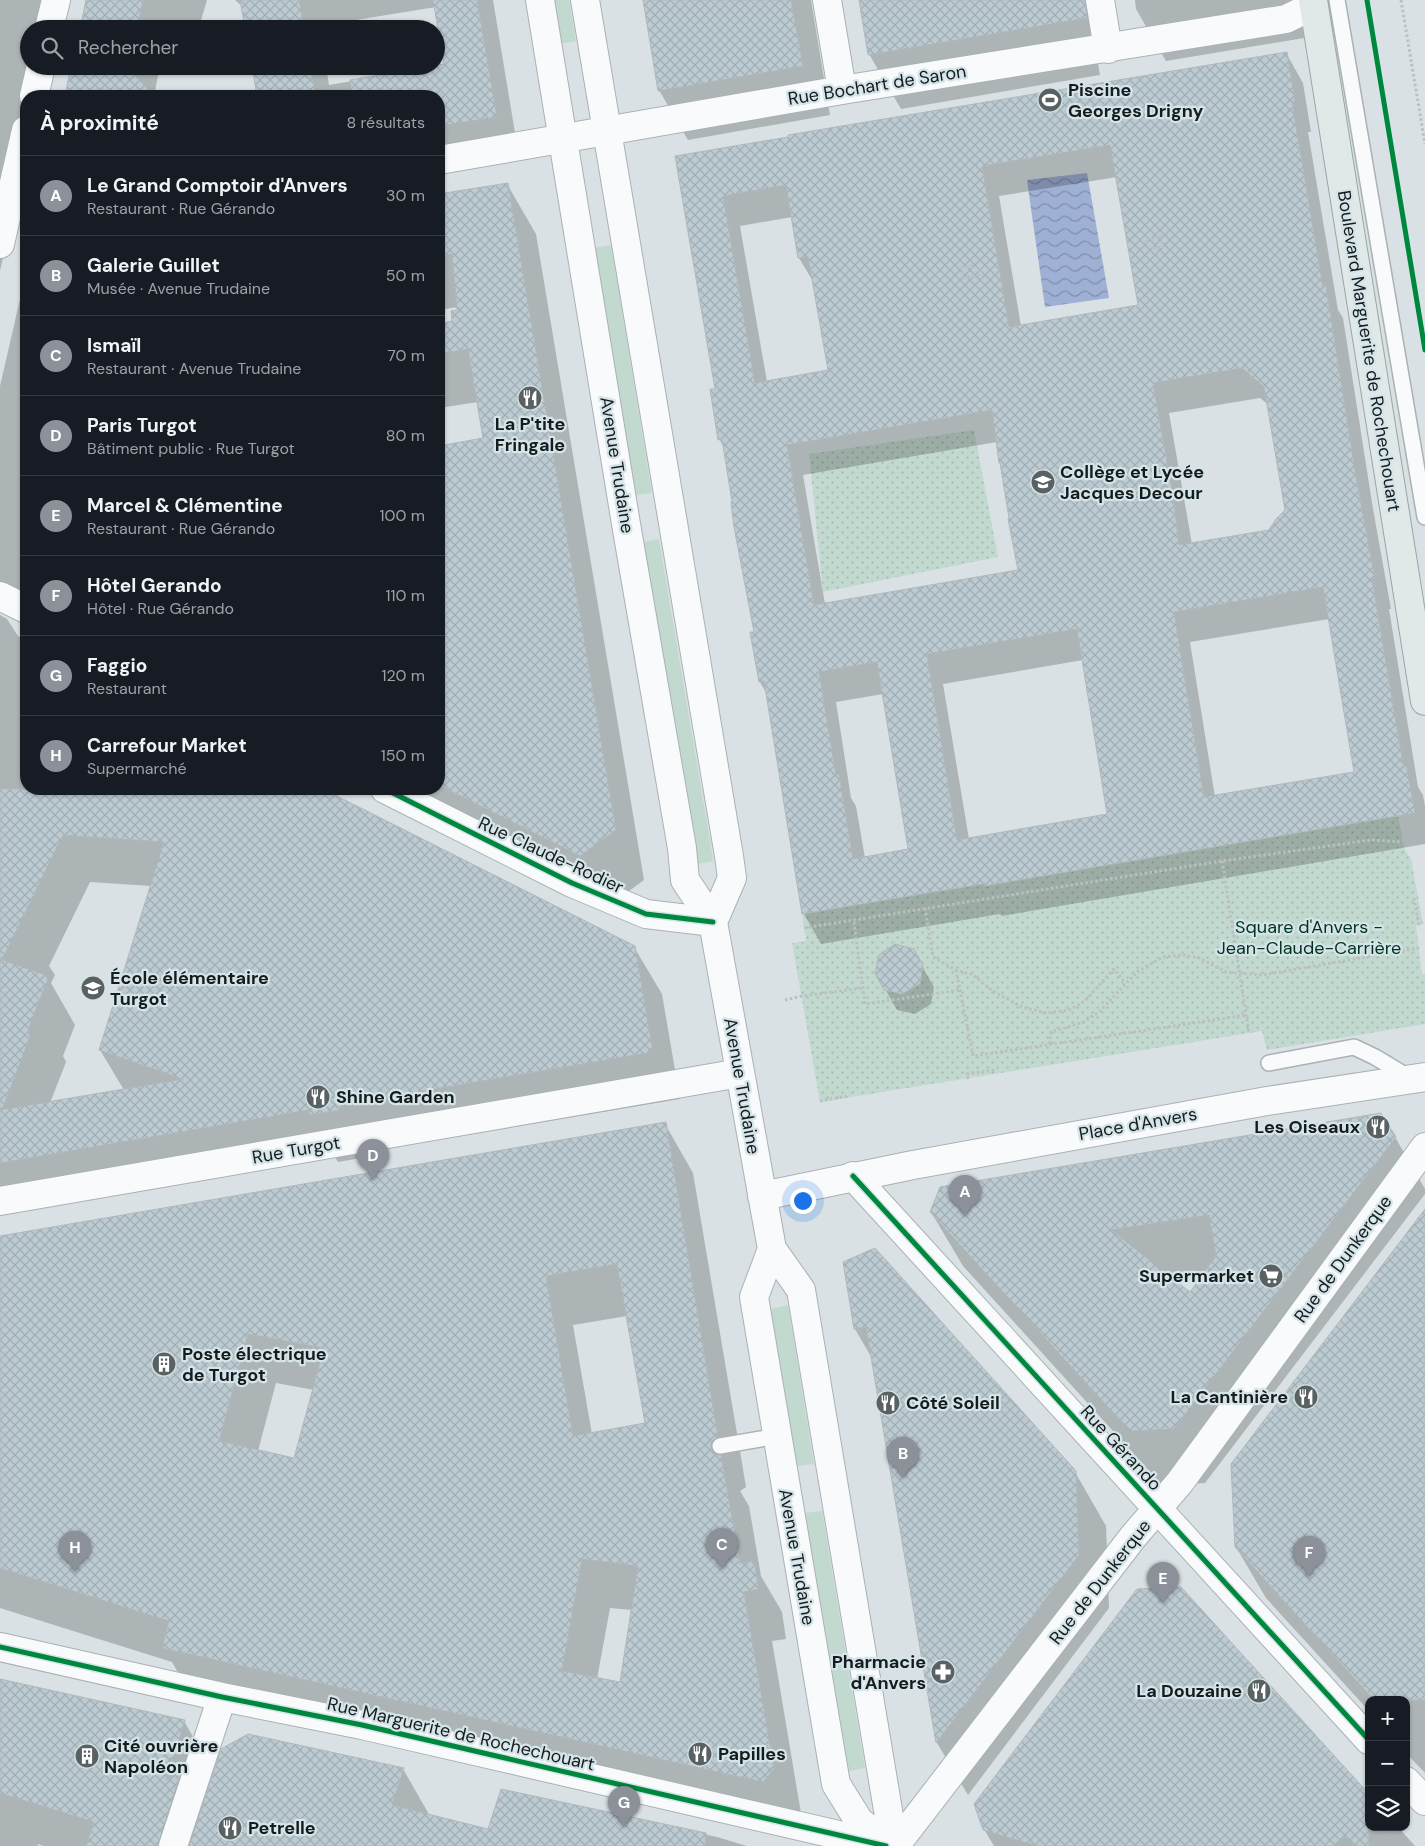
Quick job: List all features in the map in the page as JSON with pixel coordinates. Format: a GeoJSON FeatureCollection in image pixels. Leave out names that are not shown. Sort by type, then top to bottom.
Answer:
{"type":"FeatureCollection","features":[{"type":"Feature","properties":{"kind":"main road","name":"Boulevard Marguerite de Rochechouart"},"geometry":{"type":"LineString","coordinates":[[1321,2],[1425,701]]}},
{"type":"Feature","properties":{"kind":"street"},"geometry":{"type":"LineString","coordinates":[[52,20],[56,0]]}},
{"type":"Feature","properties":{"kind":"street","name":"Avenue Trudaine"},"geometry":{"type":"LineString","coordinates":[[540,0],[680,838],[685,880],[712,922],[772,1249],[801,1290],[894,1846]]}},
{"type":"Feature","properties":{"kind":"street"},"geometry":{"type":"LineString","coordinates":[[585,0],[729,856],[732,878],[712,922]]}},
{"type":"Feature","properties":{"kind":"street"},"geometry":{"type":"LineString","coordinates":[[827,0],[842,90]]}},
{"type":"Feature","properties":{"kind":"street"},"geometry":{"type":"LineString","coordinates":[[1100,0],[1108,49]]}},
{"type":"Feature","properties":{"kind":"street","name":"Rue Bochart de Saron"},"geometry":{"type":"LineString","coordinates":[[445,159],[842,90],[1108,49],[1286,19],[1321,2]]}},
{"type":"Feature","properties":{"kind":"street"},"geometry":{"type":"LineString","coordinates":[[35,90],[39,75]]}},
{"type":"Feature","properties":{"kind":"street"},"geometry":{"type":"LineString","coordinates":[[10,235],[20,169]]}},
{"type":"Feature","properties":{"kind":"street"},"geometry":{"type":"LineString","coordinates":[[0,596],[20,606]]}},
{"type":"Feature","properties":{"kind":"street","name":"Rue Claude-Rodier"},"geometry":{"type":"LineString","coordinates":[[397,795],[572,883],[646,914],[712,922]]}},
{"type":"Feature","properties":{"kind":"street","name":"Rue Turgot"},"geometry":{"type":"LineString","coordinates":[[0,1201],[740,1073]]}},
{"type":"Feature","properties":{"kind":"street","name":"Place d'Anvers"},"geometry":{"type":"LineString","coordinates":[[762,1196],[853,1176],[1267,1101],[1421,1086]]}},
{"type":"Feature","properties":{"kind":"street","name":"Rue de Dunkerque"},"geometry":{"type":"LineString","coordinates":[[894,1846],[1133,1537],[1180,1482],[1425,1146]]}},
{"type":"Feature","properties":{"kind":"street","name":"Rue Gérando"},"geometry":{"type":"LineString","coordinates":[[853,1176],[1365,1736]]}},
{"type":"Feature","properties":{"kind":"street","name":"Avenue Trudaine"},"geometry":{"type":"LineString","coordinates":[[772,1249],[754,1297],[836,1784],[859,1821],[894,1846]]}},
{"type":"Feature","properties":{"kind":"street","name":"Rue Marguerite de Rochechouart"},"geometry":{"type":"LineString","coordinates":[[0,1647],[222,1697],[362,1725],[886,1846]]}},
{"type":"Feature","properties":{"kind":"street"},"geometry":{"type":"LineString","coordinates":[[173,1846],[222,1697]]}},
{"type":"Feature","properties":{"kind":"street"},"geometry":{"type":"LineString","coordinates":[[1410,1785],[1425,1801]]}},
{"type":"Feature","properties":{"kind":"lane","name":"Boulevard Marguerite de Rochechouart"},"geometry":{"type":"LineString","coordinates":[[1321,2],[1425,517]]}},
{"type":"Feature","properties":{"kind":"lane"},"geometry":{"type":"LineString","coordinates":[[1269,1063],[1354,1048],[1374,1056],[1421,1086]]}},
{"type":"Feature","properties":{"kind":"lane"},"geometry":{"type":"LineString","coordinates":[[720,1446],[777,1436]]}},
{"type":"Feature","properties":{"kind":"path"},"geometry":{"type":"LineString","coordinates":[[1401,0],[1425,144]]}},
{"type":"Feature","properties":{"kind":"path"},"geometry":{"type":"LineString","coordinates":[[1146,242],[1160,236],[1163,247],[1150,248]]}},
{"type":"Feature","properties":{"kind":"path"},"geometry":{"type":"LineString","coordinates":[[973,266],[962,268],[964,278],[979,275],[979,268]]}},
{"type":"Feature","properties":{"kind":"path"},"geometry":{"type":"LineString","coordinates":[[804,928],[854,922],[925,908],[1222,861],[1371,840],[1403,842]]}},
{"type":"Feature","properties":{"kind":"path"},"geometry":{"type":"LineString","coordinates":[[1222,861],[1249,1033]]}},
{"type":"Feature","properties":{"kind":"path"},"geometry":{"type":"LineString","coordinates":[[1414,898],[1419,925]]}},
{"type":"Feature","properties":{"kind":"path"},"geometry":{"type":"LineString","coordinates":[[925,908],[933,957],[956,970],[973,975],[993,991],[1022,1007],[1046,1012],[1069,1010],[1085,1001],[1114,969],[1125,983]]}},
{"type":"Feature","properties":{"kind":"path"},"geometry":{"type":"LineString","coordinates":[[854,922],[865,1004],[960,990]]}},
{"type":"Feature","properties":{"kind":"path"},"geometry":{"type":"LineString","coordinates":[[1049,1044],[1051,1032],[1084,1022],[1100,1011],[1138,970],[1163,957],[1174,955],[1200,958],[1226,972],[1262,975],[1419,948]]}},
{"type":"Feature","properties":{"kind":"path"},"geometry":{"type":"LineString","coordinates":[[956,970],[973,1056],[1247,1015]]}},
{"type":"Feature","properties":{"kind":"path"},"geometry":{"type":"LineString","coordinates":[[785,1000],[863,988]]}},
{"type":"Feature","properties":{"kind":"path"},"geometry":{"type":"LineString","coordinates":[[968,1079],[967,1074],[995,1070]]}},
{"type":"Feature","properties":{"kind":"path"},"geometry":{"type":"LineString","coordinates":[[820,1101],[848,1096]]}},
{"type":"Feature","properties":{"kind":"green space"},"geometry":{"type":"Polygon","coordinates":[[[552,0],[569,0],[576,41],[559,44],[552,0]]]}},
{"type":"Feature","properties":{"kind":"green space"},"geometry":{"type":"Polygon","coordinates":[[[611,245],[652,493],[635,495],[594,248],[611,245]]]}},
{"type":"Feature","properties":{"kind":"green space"},"geometry":{"type":"Polygon","coordinates":[[[974,430],[998,557],[823,592],[809,454],[974,430]]]}},
{"type":"Feature","properties":{"kind":"green space"},"geometry":{"type":"Polygon","coordinates":[[[659,539],[713,861],[697,864],[643,542],[659,539]]]}},
{"type":"Feature","properties":{"kind":"green space","name":"Square d'Anvers - Jean-Claude-Carrière"},"geometry":{"type":"Polygon","coordinates":[[[1398,816],[1405,850],[1411,859],[1423,924],[1416,926],[1422,974],[1425,974],[1425,1024],[1267,1050],[1262,1031],[820,1102],[792,943],[806,941],[802,914],[1398,816]]]}},
{"type":"Feature","properties":{"kind":"green space"},"geometry":{"type":"Polygon","coordinates":[[[788,1305],[814,1464],[797,1466],[771,1309],[788,1305]]]}},
{"type":"Feature","properties":{"kind":"green space"},"geometry":{"type":"Polygon","coordinates":[[[822,1511],[865,1768],[849,1771],[805,1513],[822,1511]]]}},
{"type":"Feature","properties":{"kind":"water"},"geometry":{"type":"Polygon","coordinates":[[[1087,173],[1109,298],[1045,307],[1027,180],[1087,173]]]}},
{"type":"Feature","properties":{"kind":"building"},"geometry":{"type":"Polygon","coordinates":[[[86,0],[143,0],[139,20],[82,20],[86,0]]]}},
{"type":"Feature","properties":{"kind":"building"},"geometry":{"type":"Polygon","coordinates":[[[240,0],[299,0],[302,20],[243,20],[240,0]]]}},
{"type":"Feature","properties":{"kind":"building"},"geometry":{"type":"Polygon","coordinates":[[[433,0],[477,0],[497,117],[445,125],[445,90],[351,90],[350,80],[379,75],[445,75],[445,20],[436,20],[433,0]]]}},
{"type":"Feature","properties":{"kind":"building"},"geometry":{"type":"Polygon","coordinates":[[[643,0],[791,0],[803,66],[658,91],[643,0]]]}},
{"type":"Feature","properties":{"kind":"building"},"geometry":{"type":"Polygon","coordinates":[[[859,0],[1085,0],[1087,18],[868,55],[859,0]]]}},
{"type":"Feature","properties":{"kind":"building","name":"Collège et Lycée Jacques Decour"},"geometry":{"type":"Polygon","coordinates":[[[1287,52],[1295,101],[1292,102],[1323,287],[1326,286],[1356,477],[1375,579],[1372,579],[1403,764],[1406,763],[1415,813],[984,886],[988,883],[802,914],[764,681],[759,682],[750,632],[754,632],[734,527],[722,439],[718,440],[710,389],[715,389],[675,156],[788,137],[788,135],[1287,52]],[[1110,145],[982,166],[1009,327],[1138,305],[1110,145]],[[786,185],[723,196],[755,383],[828,370],[808,257],[798,258],[786,185]],[[1242,368],[1153,383],[1173,495],[1179,545],[1269,530],[1285,510],[1264,387],[1242,368]],[[992,410],[787,445],[814,605],[1018,570],[1008,519],[992,410]],[[1323,587],[1174,612],[1204,797],[1354,772],[1323,587]],[[1077,629],[927,654],[957,840],[1107,814],[1077,629]],[[877,662],[819,672],[836,775],[839,774],[853,859],[908,849],[877,662]]]}},
{"type":"Feature","properties":{"kind":"building"},"geometry":{"type":"Polygon","coordinates":[[[69,75],[134,75],[148,90],[66,90],[69,75]]]}},
{"type":"Feature","properties":{"kind":"building"},"geometry":{"type":"Polygon","coordinates":[[[254,75],[312,75],[315,90],[256,90],[254,75]]]}},
{"type":"Feature","properties":{"kind":"building"},"geometry":{"type":"Polygon","coordinates":[[[508,183],[616,830],[580,856],[445,788],[445,445],[483,438],[468,349],[445,353],[445,323],[452,321],[451,311],[457,310],[452,254],[445,255],[445,193],[508,183]]]}},
{"type":"Feature","properties":{"kind":"building"},"geometry":{"type":"Polygon","coordinates":[[[0,789],[20,789],[20,795],[335,795],[635,946],[653,1052],[340,1105],[340,1110],[309,1115],[309,1110],[0,1163],[0,789]],[[63,835],[2,960],[49,976],[28,1030],[30,1037],[2,1110],[183,1079],[99,1050],[164,842],[63,835]]]}},
{"type":"Feature","properties":{"kind":"building"},"geometry":{"type":"Polygon","coordinates":[[[895,944],[914,949],[923,965],[920,984],[902,994],[884,990],[875,973],[879,955],[895,944]]]}},
{"type":"Feature","properties":{"kind":"building"},"geometry":{"type":"Polygon","coordinates":[[[1381,1113],[1396,1137],[1174,1429],[1130,1431],[930,1212],[940,1187],[1381,1113]],[[1209,1215],[1111,1230],[1190,1292],[1216,1256],[1209,1215]]]}},
{"type":"Feature","properties":{"kind":"building"},"geometry":{"type":"Polygon","coordinates":[[[666,1122],[718,1437],[711,1442],[711,1448],[716,1455],[721,1455],[740,1563],[754,1561],[759,1589],[744,1592],[774,1769],[763,1782],[162,1648],[169,1621],[0,1568],[0,1236],[666,1122]],[[617,1264],[546,1276],[573,1436],[645,1423],[617,1264]],[[248,1334],[219,1441],[294,1458],[324,1348],[248,1334]],[[582,1559],[562,1671],[620,1682],[638,1566],[582,1559]]]}},
{"type":"Feature","properties":{"kind":"building"},"geometry":{"type":"Polygon","coordinates":[[[1425,1209],[1425,1700],[1410,1700],[1410,1696],[1370,1696],[1235,1547],[1231,1464],[1425,1209]]]}},
{"type":"Feature","properties":{"kind":"building"},"geometry":{"type":"Polygon","coordinates":[[[875,1248],[1076,1471],[1079,1555],[936,1743],[866,1327],[854,1329],[843,1262],[875,1248]]]}},
{"type":"Feature","properties":{"kind":"building"},"geometry":{"type":"Polygon","coordinates":[[[1181,1587],[1365,1790],[1365,1831],[1369,1831],[1369,1846],[1354,1846],[1346,1836],[1335,1846],[1037,1846],[983,1830],[974,1804],[1137,1589],[1181,1587]]]}},
{"type":"Feature","properties":{"kind":"building","name":"Cité ouvrière Napoléon"},"geometry":{"type":"Polygon","coordinates":[[[0,1679],[185,1720],[166,1780],[181,1771],[158,1846],[86,1846],[94,1822],[0,1793],[0,1679]]]}},
{"type":"Feature","properties":{"kind":"building"},"geometry":{"type":"Polygon","coordinates":[[[248,1734],[404,1768],[392,1805],[488,1829],[501,1789],[706,1833],[705,1846],[189,1846],[221,1749],[248,1734]]]}},
{"type":"Feature","properties":{"kind":"cycle path"},"geometry":{"type":"LineString","coordinates":[[1367,0],[1425,350]]}},
{"type":"Feature","properties":{"kind":"cycle path"},"geometry":{"type":"LineString","coordinates":[[397,795],[572,883],[646,914],[713,922]]}},
{"type":"Feature","properties":{"kind":"cycle path"},"geometry":{"type":"LineString","coordinates":[[853,1176],[1365,1736]]}},
{"type":"Feature","properties":{"kind":"cycle path"},"geometry":{"type":"LineString","coordinates":[[0,1647],[222,1697],[362,1725],[886,1846]]}},
{"type":"Feature","properties":{"kind":"place","name":"Piscine Georges Drigny"},"geometry":{"type":"Point","coordinates":[1050,100]}},
{"type":"Feature","properties":{"kind":"place","name":"La P'tite Fringale"},"geometry":{"type":"Point","coordinates":[530,398]}},
{"type":"Feature","properties":{"kind":"place","name":"Collège et Lycée Jacques Decour"},"geometry":{"type":"Point","coordinates":[1043,482]}},
{"type":"Feature","properties":{"kind":"place","name":"École élémentaire Turgot"},"geometry":{"type":"Point","coordinates":[93,988]}},
{"type":"Feature","properties":{"kind":"place","name":"Shine Garden"},"geometry":{"type":"Point","coordinates":[318,1097]}},
{"type":"Feature","properties":{"kind":"place","name":"Les Oiseaux"},"geometry":{"type":"Point","coordinates":[1378,1127]}},
{"type":"Feature","properties":{"kind":"place","name":"Paris Turgot"},"geometry":{"type":"Point","coordinates":[373,1180]}},
{"type":"Feature","properties":{"kind":"place","name":"Le Grand Comptoir d'Anvers"},"geometry":{"type":"Point","coordinates":[965,1216]}},
{"type":"Feature","properties":{"kind":"place","name":"Supermarket"},"geometry":{"type":"Point","coordinates":[1271,1276]}},
{"type":"Feature","properties":{"kind":"place","name":"Poste électrique de Turgot"},"geometry":{"type":"Point","coordinates":[164,1364]}},
{"type":"Feature","properties":{"kind":"place","name":"La Cantinière"},"geometry":{"type":"Point","coordinates":[1306,1397]}},
{"type":"Feature","properties":{"kind":"place","name":"Côté Soleil"},"geometry":{"type":"Point","coordinates":[888,1403]}},
{"type":"Feature","properties":{"kind":"place","name":"Galerie Guillet"},"geometry":{"type":"Point","coordinates":[903,1478]}},
{"type":"Feature","properties":{"kind":"place","name":"Ismaïl"},"geometry":{"type":"Point","coordinates":[722,1569]}},
{"type":"Feature","properties":{"kind":"place","name":"Carrefour Market"},"geometry":{"type":"Point","coordinates":[75,1572]}},
{"type":"Feature","properties":{"kind":"place","name":"Hôtel Gerando"},"geometry":{"type":"Point","coordinates":[1309,1577]}},
{"type":"Feature","properties":{"kind":"place","name":"Marcel & Clémentine"},"geometry":{"type":"Point","coordinates":[1163,1603]}},
{"type":"Feature","properties":{"kind":"place","name":"Pharmacie d'Anvers"},"geometry":{"type":"Point","coordinates":[943,1672]}},
{"type":"Feature","properties":{"kind":"place","name":"La Douzaine"},"geometry":{"type":"Point","coordinates":[1259,1691]}},
{"type":"Feature","properties":{"kind":"place","name":"Papilles"},"geometry":{"type":"Point","coordinates":[700,1754]}},
{"type":"Feature","properties":{"kind":"place","name":"Cité ouvrière Napoléon"},"geometry":{"type":"Point","coordinates":[87,1756]}},
{"type":"Feature","properties":{"kind":"place","name":"Faggio"},"geometry":{"type":"Point","coordinates":[624,1827]}},
{"type":"Feature","properties":{"kind":"place","name":"Petrelle"},"geometry":{"type":"Point","coordinates":[230,1828]}}]}
